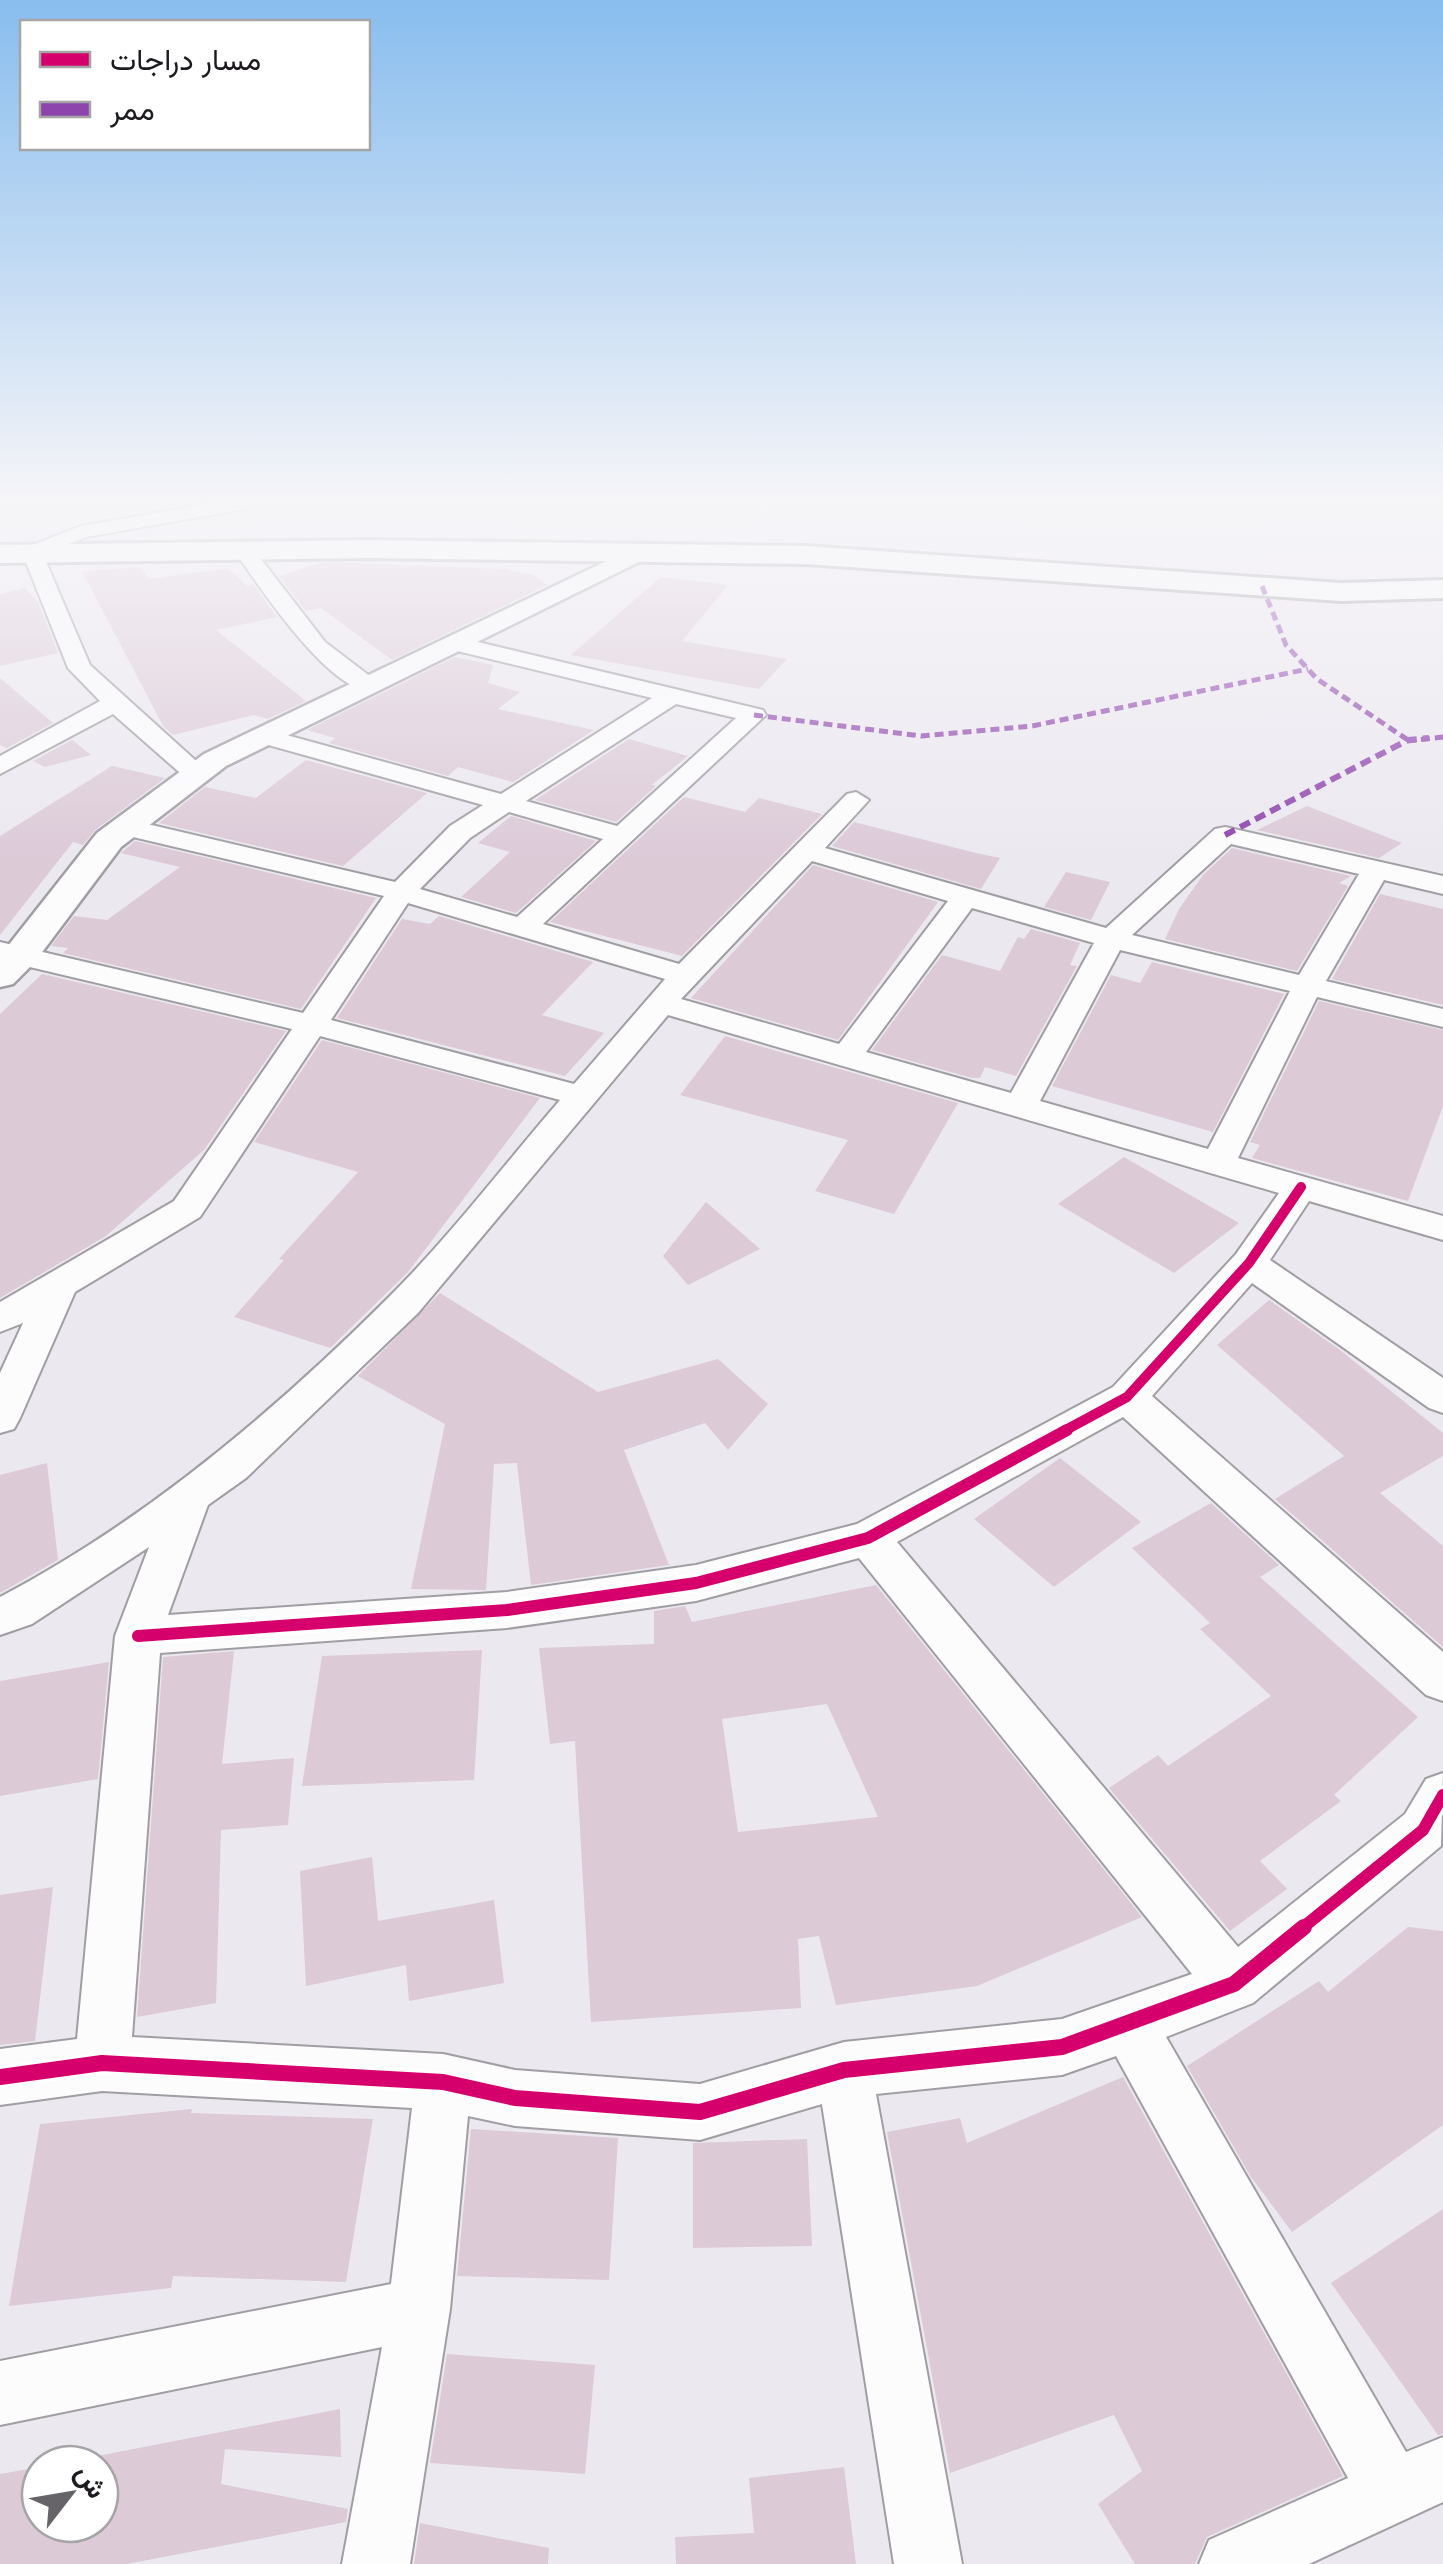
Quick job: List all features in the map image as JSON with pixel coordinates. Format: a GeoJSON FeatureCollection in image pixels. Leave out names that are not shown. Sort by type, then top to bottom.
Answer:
{"type":"FeatureCollection","features":[{"type":"Feature","properties":{"kind":"street"},"geometry":{"type":"LineString","coordinates":[[61,623],[80,668],[196,774]]}},
{"type":"Feature","properties":{"kind":"street"},"geometry":{"type":"LineString","coordinates":[[299,623],[317,647],[367,685]]}},
{"type":"Feature","properties":{"kind":"street"},"geometry":{"type":"LineString","coordinates":[[500,623],[215,760],[110,840],[7,961],[310,1024],[582,1096]]}},
{"type":"Feature","properties":{"kind":"street"},"geometry":{"type":"LineString","coordinates":[[458,644],[754,716],[524,926]]}},
{"type":"Feature","properties":{"kind":"street"},"geometry":{"type":"LineString","coordinates":[[0,1319],[187,1208],[402,892],[460,832],[672,696]]}},
{"type":"Feature","properties":{"kind":"street"},"geometry":{"type":"LineString","coordinates":[[0,766],[116,702]]}},
{"type":"Feature","properties":{"kind":"street"},"geometry":{"type":"LineString","coordinates":[[262,736],[499,805],[622,836]]}},
{"type":"Feature","properties":{"kind":"street"},"geometry":{"type":"LineString","coordinates":[[0,1616],[16,1611],[97,1561],[231,1468],[404,1304],[686,975],[856,800]]}},
{"type":"Feature","properties":{"kind":"street"},"geometry":{"type":"LineString","coordinates":[[126,827],[402,892],[686,975]]}},
{"type":"Feature","properties":{"kind":"street"},"geometry":{"type":"LineString","coordinates":[[1022,1105],[1111,940],[1225,835],[1443,885]]}},
{"type":"Feature","properties":{"kind":"street"},"geometry":{"type":"LineString","coordinates":[[806,851],[1111,940],[1443,1018]]}},
{"type":"Feature","properties":{"kind":"street"},"geometry":{"type":"LineString","coordinates":[[1218,1163],[1307,987],[1376,869]]}},
{"type":"Feature","properties":{"kind":"street"},"geometry":{"type":"LineString","coordinates":[[846,1056],[965,898]]}},
{"type":"Feature","properties":{"kind":"street"},"geometry":{"type":"LineString","coordinates":[[661,1003],[1443,1228]]}},
{"type":"Feature","properties":{"kind":"street"},"geometry":{"type":"LineString","coordinates":[[138,1636],[507,1610],[696,1584],[868,1538],[1128,1397],[1250,1263],[1301,1187]]}},
{"type":"Feature","properties":{"kind":"street"},"geometry":{"type":"LineString","coordinates":[[1250,1263],[1443,1398]]}},
{"type":"Feature","properties":{"kind":"street"},"geometry":{"type":"LineString","coordinates":[[0,1418],[60,1283]]}},
{"type":"Feature","properties":{"kind":"street"},"geometry":{"type":"LineString","coordinates":[[1128,1397],[1443,1681]]}},
{"type":"Feature","properties":{"kind":"street"},"geometry":{"type":"LineString","coordinates":[[102,2063],[138,1636],[190,1496]]}},
{"type":"Feature","properties":{"kind":"street"},"geometry":{"type":"LineString","coordinates":[[868,1538],[1234,1984]]}},
{"type":"Feature","properties":{"kind":"street"},"geometry":{"type":"LineString","coordinates":[[0,2077],[102,2063],[443,2082],[515,2098],[700,2112],[844,2070],[1062,2047],[1129,2026],[1234,1984],[1423,1830],[1443,1795]]}},
{"type":"Feature","properties":{"kind":"street"},"geometry":{"type":"LineString","coordinates":[[1129,2026],[1418,2481],[1234,2564]]}},
{"type":"Feature","properties":{"kind":"street"},"geometry":{"type":"LineString","coordinates":[[844,2070],[928,2564]]}},
{"type":"Feature","properties":{"kind":"street"},"geometry":{"type":"LineString","coordinates":[[376,2564],[419,2309],[443,2082]]}},
{"type":"Feature","properties":{"kind":"street"},"geometry":{"type":"LineString","coordinates":[[0,2394],[419,2309]]}},
{"type":"Feature","properties":{"kind":"building"},"geometry":{"type":"Polygon","coordinates":[[[0,623],[46,623],[58,653],[0,666],[0,623]]]}},
{"type":"Feature","properties":{"kind":"building"},"geometry":{"type":"Polygon","coordinates":[[[109,623],[250,623],[216,630],[306,701],[268,719],[254,715],[173,735],[163,726],[109,623]]]}},
{"type":"Feature","properties":{"kind":"building"},"geometry":{"type":"Polygon","coordinates":[[[341,623],[469,623],[392,660],[341,623]]]}},
{"type":"Feature","properties":{"kind":"building"},"geometry":{"type":"Polygon","coordinates":[[[608,623],[697,623],[682,641],[787,659],[759,689],[571,655],[608,623]]]}},
{"type":"Feature","properties":{"kind":"building"},"geometry":{"type":"Polygon","coordinates":[[[455,657],[493,665],[488,683],[520,692],[498,709],[594,730],[513,782],[458,767],[448,776],[329,743],[335,738],[307,730],[455,657]]]}},
{"type":"Feature","properties":{"kind":"building"},"geometry":{"type":"Polygon","coordinates":[[[0,678],[53,723],[7,748],[0,745],[0,678]]]}},
{"type":"Feature","properties":{"kind":"building"},"geometry":{"type":"Polygon","coordinates":[[[629,739],[688,756],[616,822],[535,800],[629,739]]]}},
{"type":"Feature","properties":{"kind":"building"},"geometry":{"type":"Polygon","coordinates":[[[72,740],[91,755],[45,767],[33,761],[72,740]]]}},
{"type":"Feature","properties":{"kind":"building"},"geometry":{"type":"Polygon","coordinates":[[[306,760],[427,793],[343,866],[159,823],[205,787],[256,798],[306,760]]]}},
{"type":"Feature","properties":{"kind":"building"},"geometry":{"type":"Polygon","coordinates":[[[112,766],[165,778],[95,830],[83,845],[73,842],[0,935],[0,836],[112,766]]]}},
{"type":"Feature","properties":{"kind":"building"},"geometry":{"type":"Polygon","coordinates":[[[684,797],[745,812],[759,798],[822,814],[682,956],[550,922],[684,797]]]}},
{"type":"Feature","properties":{"kind":"building"},"geometry":{"type":"Polygon","coordinates":[[[1307,806],[1402,843],[1379,858],[1257,830],[1307,806]]]}},
{"type":"Feature","properties":{"kind":"building"},"geometry":{"type":"Polygon","coordinates":[[[511,816],[596,841],[516,913],[461,897],[510,852],[478,843],[511,816]]]}},
{"type":"Feature","properties":{"kind":"building"},"geometry":{"type":"Polygon","coordinates":[[[854,822],[1000,858],[981,889],[832,846],[854,822]]]}},
{"type":"Feature","properties":{"kind":"building"},"geometry":{"type":"Polygon","coordinates":[[[135,841],[376,898],[301,1009],[63,953],[68,948],[51,946],[74,916],[107,920],[180,867],[121,853],[135,841]]]}},
{"type":"Feature","properties":{"kind":"building"},"geometry":{"type":"Polygon","coordinates":[[[1232,848],[1351,876],[1339,883],[1348,886],[1297,971],[1165,939],[1179,909],[1203,875],[1232,848]]]}},
{"type":"Feature","properties":{"kind":"building"},"geometry":{"type":"Polygon","coordinates":[[[813,865],[938,902],[838,1040],[691,998],[813,865]]]}},
{"type":"Feature","properties":{"kind":"building"},"geometry":{"type":"Polygon","coordinates":[[[1066,872],[1110,882],[1091,920],[1044,907],[1066,872]]]}},
{"type":"Feature","properties":{"kind":"building"},"geometry":{"type":"Polygon","coordinates":[[[1380,894],[1443,909],[1443,1005],[1332,979],[1380,894]]]}},
{"type":"Feature","properties":{"kind":"building"},"geometry":{"type":"Polygon","coordinates":[[[439,916],[593,962],[542,1015],[604,1033],[565,1076],[337,1018],[402,919],[430,924],[439,916]]]}},
{"type":"Feature","properties":{"kind":"building"},"geometry":{"type":"Polygon","coordinates":[[[1031,929],[1080,943],[1070,965],[1077,966],[1016,1076],[985,1067],[980,1078],[972,1078],[872,1050],[942,955],[1000,971],[1018,937],[1024,939],[1031,929]]]}},
{"type":"Feature","properties":{"kind":"building"},"geometry":{"type":"Polygon","coordinates":[[[1152,962],[1284,994],[1213,1132],[1052,1086],[1111,975],[1140,983],[1152,962]]]}},
{"type":"Feature","properties":{"kind":"building"},"geometry":{"type":"Polygon","coordinates":[[[42,974],[286,1031],[204,1150],[106,1236],[0,1298],[0,1014],[42,974]]]}},
{"type":"Feature","properties":{"kind":"building"},"geometry":{"type":"Polygon","coordinates":[[[1319,1001],[1443,1030],[1443,1106],[1408,1201],[1252,1158],[1260,1145],[1250,1142],[1319,1001]]]}},
{"type":"Feature","properties":{"kind":"building"},"geometry":{"type":"Polygon","coordinates":[[[725,1036],[958,1103],[894,1214],[815,1191],[848,1140],[680,1095],[725,1036]]]}},
{"type":"Feature","properties":{"kind":"building"},"geometry":{"type":"Polygon","coordinates":[[[322,1040],[540,1098],[408,1272],[330,1348],[234,1317],[284,1260],[279,1259],[358,1172],[254,1142],[322,1040]]]}},
{"type":"Feature","properties":{"kind":"building"},"geometry":{"type":"Polygon","coordinates":[[[1124,1157],[1239,1223],[1174,1273],[1058,1204],[1124,1157]]]}},
{"type":"Feature","properties":{"kind":"building"},"geometry":{"type":"Polygon","coordinates":[[[706,1202],[760,1249],[688,1285],[663,1256],[706,1202]]]}},
{"type":"Feature","properties":{"kind":"building"},"geometry":{"type":"Polygon","coordinates":[[[440,1293],[598,1392],[718,1359],[768,1404],[728,1450],[705,1423],[624,1450],[669,1565],[531,1585],[517,1463],[494,1464],[486,1590],[411,1589],[445,1424],[358,1376],[440,1293]]]}},
{"type":"Feature","properties":{"kind":"building"},"geometry":{"type":"Polygon","coordinates":[[[1269,1300],[1340,1350],[1443,1433],[1443,1456],[1380,1493],[1443,1546],[1443,1647],[1275,1499],[1344,1456],[1217,1345],[1269,1300]]]}},
{"type":"Feature","properties":{"kind":"building"},"geometry":{"type":"Polygon","coordinates":[[[1060,1458],[1141,1522],[1054,1587],[974,1519],[1060,1458]]]}},
{"type":"Feature","properties":{"kind":"building"},"geometry":{"type":"Polygon","coordinates":[[[47,1463],[58,1560],[0,1593],[0,1475],[47,1463]]]}},
{"type":"Feature","properties":{"kind":"building"},"geometry":{"type":"Polygon","coordinates":[[[1211,1503],[1279,1565],[1260,1577],[1418,1717],[1334,1795],[1341,1801],[1260,1861],[1287,1889],[1230,1931],[1109,1788],[1158,1755],[1168,1766],[1271,1696],[1200,1629],[1210,1623],[1132,1548],[1211,1503]]]}},
{"type":"Feature","properties":{"kind":"building"},"geometry":{"type":"Polygon","coordinates":[[[876,1585],[1142,1917],[977,1986],[836,2005],[819,1936],[798,1939],[801,2008],[591,2022],[575,1741],[550,1744],[539,1648],[654,1644],[654,1611],[685,1606],[692,1622],[876,1585]],[[827,1704],[722,1719],[738,1832],[878,1817],[827,1704]]]}},
{"type":"Feature","properties":{"kind":"building"},"geometry":{"type":"Polygon","coordinates":[[[482,1650],[474,1780],[302,1786],[322,1656],[482,1650]]]}},
{"type":"Feature","properties":{"kind":"building"},"geometry":{"type":"Polygon","coordinates":[[[234,1651],[222,1764],[294,1758],[288,1825],[221,1830],[216,2003],[137,2017],[163,1657],[234,1651]]]}},
{"type":"Feature","properties":{"kind":"building"},"geometry":{"type":"Polygon","coordinates":[[[109,1662],[98,1779],[0,1796],[0,1681],[109,1662]]]}},
{"type":"Feature","properties":{"kind":"building"},"geometry":{"type":"Polygon","coordinates":[[[372,1857],[378,1921],[494,1900],[504,1983],[409,2001],[406,1965],[306,1986],[300,1871],[372,1857]]]}},
{"type":"Feature","properties":{"kind":"building"},"geometry":{"type":"Polygon","coordinates":[[[53,1887],[35,2041],[0,2045],[0,1895],[53,1887]]]}},
{"type":"Feature","properties":{"kind":"building"},"geometry":{"type":"Polygon","coordinates":[[[1408,1927],[1443,1931],[1443,2125],[1292,2232],[1251,2177],[1187,2066],[1319,1981],[1328,1992],[1408,1927]]]}},
{"type":"Feature","properties":{"kind":"building"},"geometry":{"type":"Polygon","coordinates":[[[1123,2077],[1343,2476],[1207,2537],[1195,2564],[1135,2564],[1098,2504],[1142,2471],[1114,2415],[950,2473],[887,2132],[960,2118],[967,2143],[1123,2077]]]}},
{"type":"Feature","properties":{"kind":"building"},"geometry":{"type":"Polygon","coordinates":[[[192,2109],[191,2113],[373,2119],[346,2282],[173,2276],[171,2288],[9,2306],[40,2124],[192,2109]]]}},
{"type":"Feature","properties":{"kind":"building"},"geometry":{"type":"Polygon","coordinates":[[[471,2129],[618,2138],[609,2280],[457,2276],[471,2129]]]}},
{"type":"Feature","properties":{"kind":"building"},"geometry":{"type":"Polygon","coordinates":[[[807,2139],[812,2246],[693,2248],[693,2143],[807,2139]]]}},
{"type":"Feature","properties":{"kind":"building"},"geometry":{"type":"Polygon","coordinates":[[[1443,2209],[1443,2434],[1438,2435],[1331,2283],[1443,2209]]]}},
{"type":"Feature","properties":{"kind":"building"},"geometry":{"type":"Polygon","coordinates":[[[447,2354],[595,2365],[585,2474],[430,2463],[447,2354]]]}},
{"type":"Feature","properties":{"kind":"building"},"geometry":{"type":"Polygon","coordinates":[[[340,2409],[341,2457],[225,2449],[221,2484],[348,2509],[346,2522],[127,2564],[0,2564],[0,2474],[20,2470],[20,2544],[120,2544],[120,2452],[340,2409]]]}},
{"type":"Feature","properties":{"kind":"building"},"geometry":{"type":"Polygon","coordinates":[[[844,2467],[856,2564],[676,2564],[675,2537],[754,2533],[749,2478],[844,2467]]]}},
{"type":"Feature","properties":{"kind":"building"},"geometry":{"type":"Polygon","coordinates":[[[420,2523],[549,2548],[548,2564],[414,2564],[420,2523]]]}},
{"type":"Feature","properties":{"kind":"marked path"},"geometry":{"type":"LineString","coordinates":[[1277,623],[1286,645],[1317,679],[1408,740]]}},
{"type":"Feature","properties":{"kind":"marked path"},"geometry":{"type":"LineString","coordinates":[[754,715],[921,736],[1032,726],[1308,669]]}},
{"type":"Feature","properties":{"kind":"marked path"},"geometry":{"type":"LineString","coordinates":[[1225,835],[1408,740],[1443,737]]}},
{"type":"Feature","properties":{"kind":"cycle path"},"geometry":{"type":"LineString","coordinates":[[138,1636],[507,1610],[696,1583],[868,1538],[1127,1397],[1249,1263],[1301,1187]]}},
{"type":"Feature","properties":{"kind":"cycle path"},"geometry":{"type":"LineString","coordinates":[[0,2077],[102,2063],[443,2082],[515,2098],[700,2112],[844,2070],[1062,2047],[1234,1984],[1423,1830],[1443,1795]]}}]}
